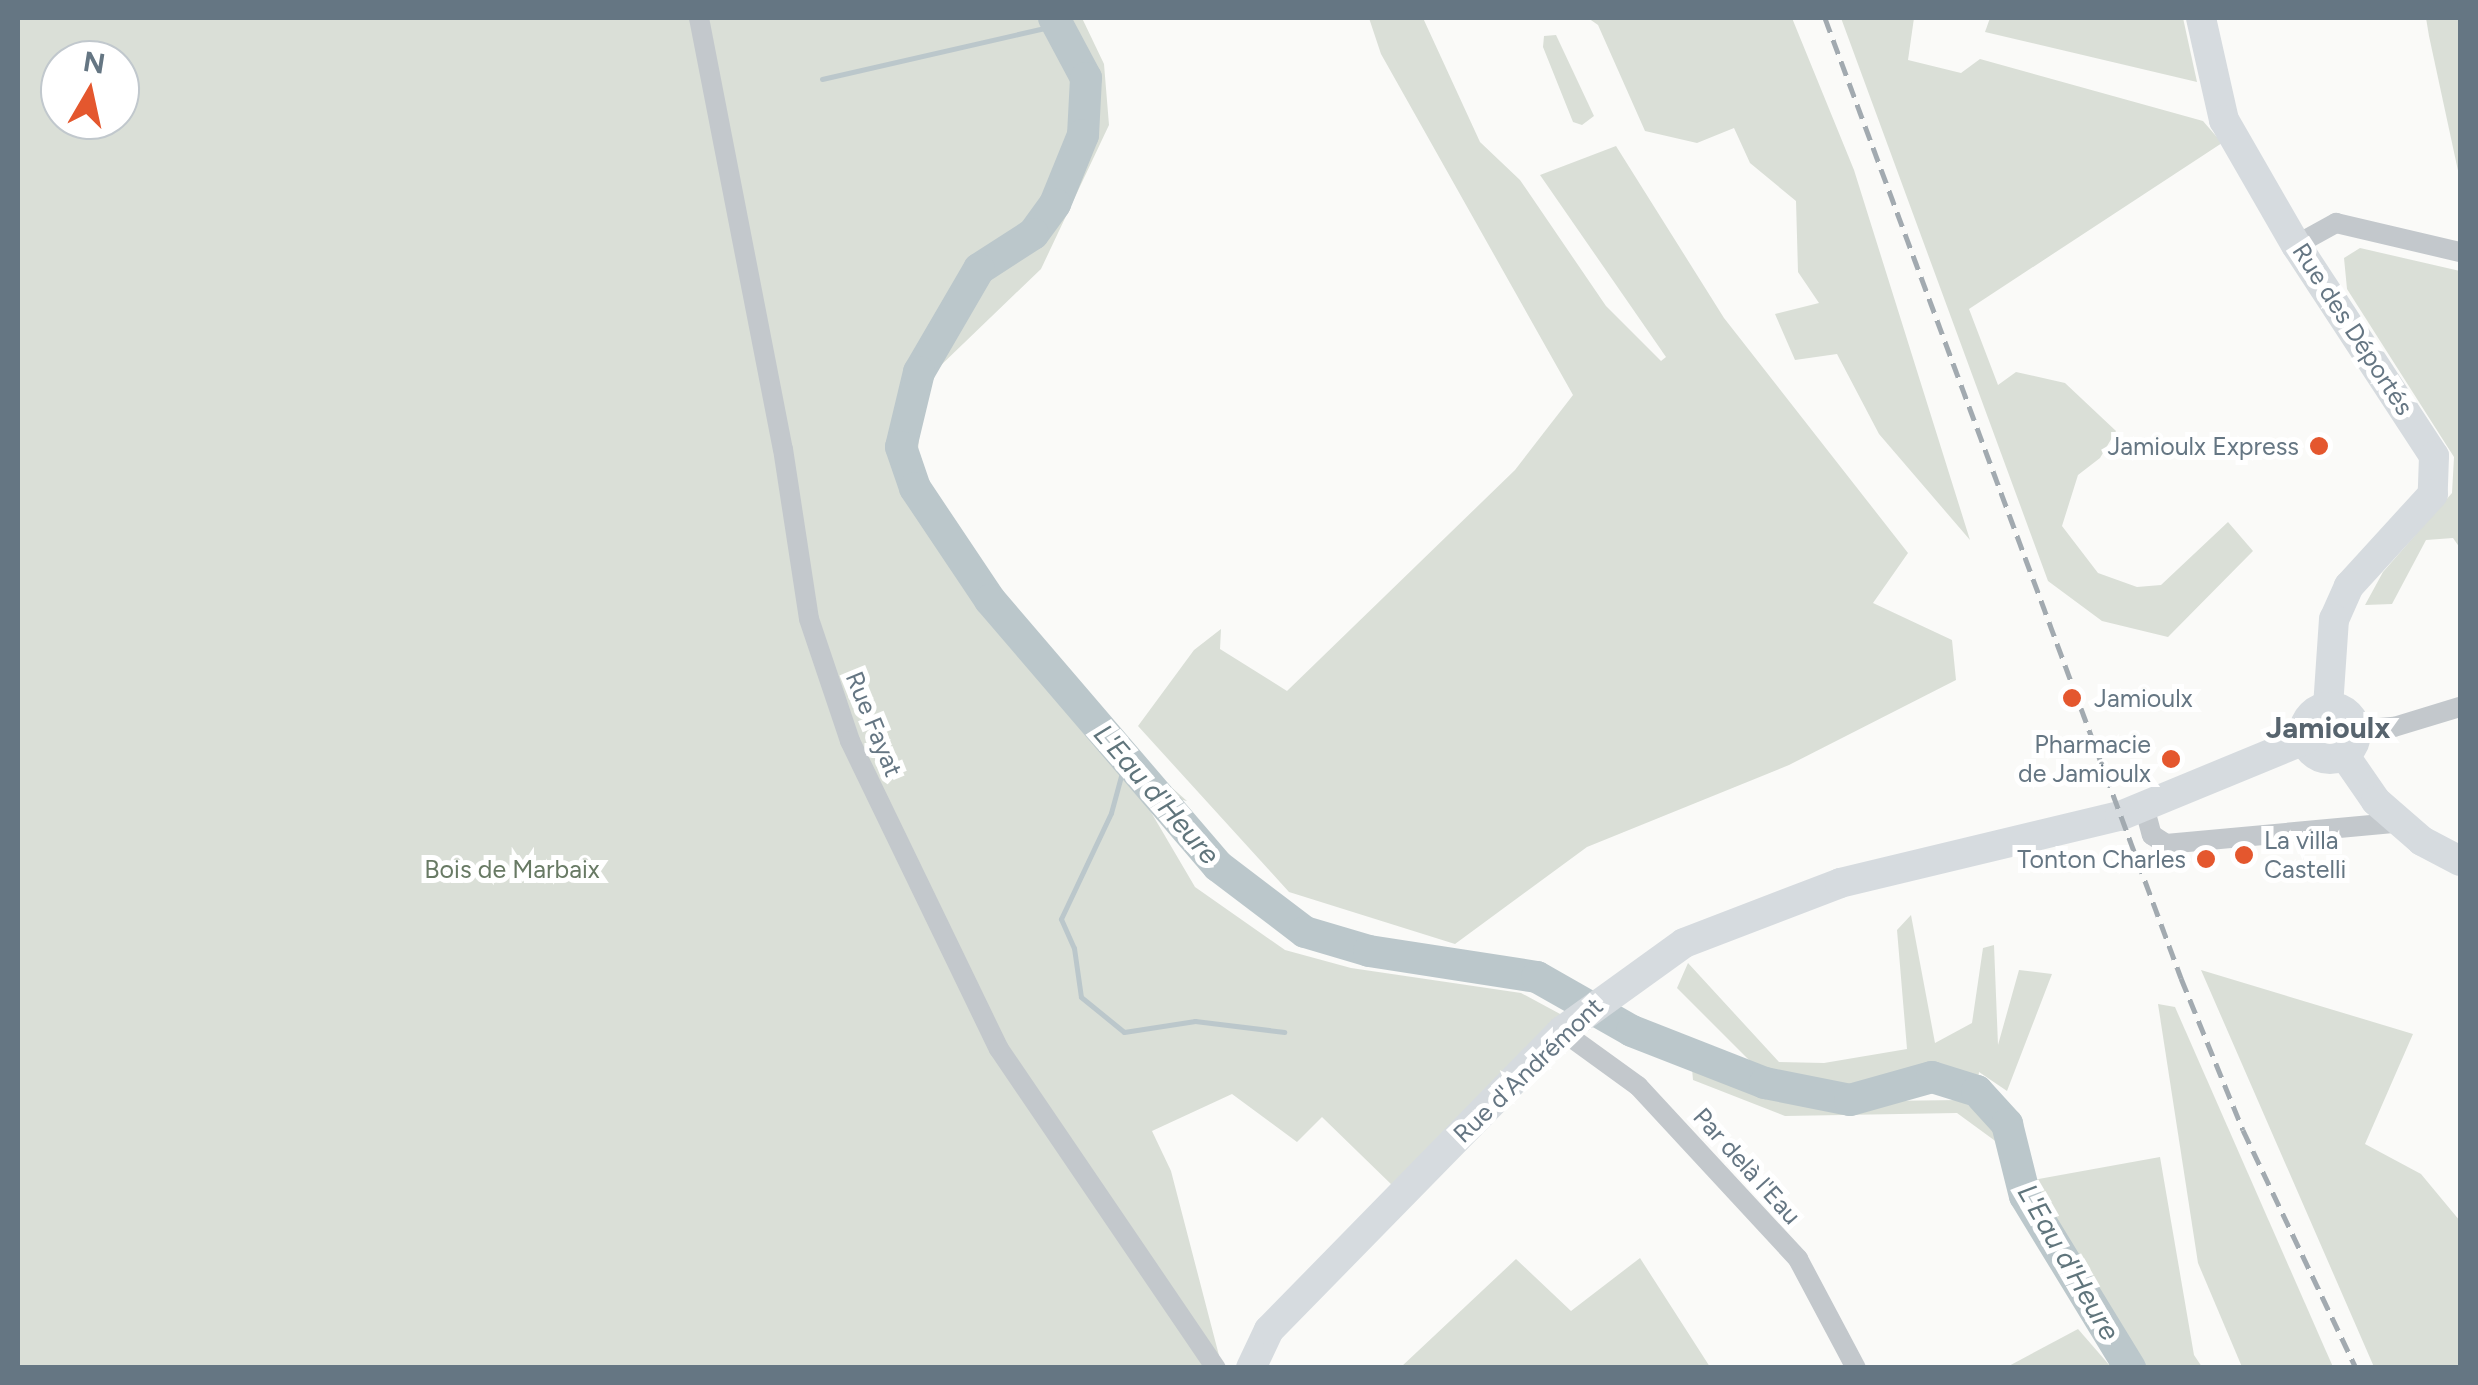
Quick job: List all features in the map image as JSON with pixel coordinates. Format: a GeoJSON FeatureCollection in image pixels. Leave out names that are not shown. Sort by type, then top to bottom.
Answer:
{"type":"FeatureCollection","features":[{"type":"Feature","properties":{"kind":"street","name":"Rue Fayat"},"geometry":{"type":"LineString","coordinates":[[700,18],[783,449],[808,619],[850,742],[999,1050],[1216,1368]]}},
{"type":"Feature","properties":{"kind":"street","name":"Rue des Déportés"},"geometry":{"type":"LineString","coordinates":[[2201,18],[2224,120],[2296,245],[2374,355],[2434,456],[2437,475],[2432,494],[2349,586],[2334,619],[2328,707]]}},
{"type":"Feature","properties":{"kind":"street"},"geometry":{"type":"LineString","coordinates":[[2296,245],[2336,224],[2460,252]]}},
{"type":"Feature","properties":{"kind":"street"},"geometry":{"type":"LineString","coordinates":[[2460,707],[2351,742],[2320,758],[2304,740],[2312,713],[2328,707],[2350,714],[2351,742],[2376,801],[2460,861]]}},
{"type":"Feature","properties":{"kind":"street","name":"Rue d'Andrémont"},"geometry":{"type":"LineString","coordinates":[[1251,1368],[1269,1330],[1565,1028],[1624,980],[1717,928],[1840,882],[2112,818],[2304,740]]}},
{"type":"Feature","properties":{"kind":"street"},"geometry":{"type":"LineString","coordinates":[[2144,806],[2152,835],[2166,844],[2401,822]]}},
{"type":"Feature","properties":{"kind":"street","name":"Par delà l'Eau"},"geometry":{"type":"LineString","coordinates":[[1565,1028],[1638,1086],[1798,1259],[1856,1368]]}},
{"type":"Feature","properties":{"kind":"green space","name":"Bois de Marbaix"},"geometry":{"type":"Polygon","coordinates":[[[18,18],[1082,18],[1104,64],[1109,125],[1041,269],[937,369],[922,409],[918,450],[927,529],[1020,654],[1187,801],[1138,790],[1195,887],[1285,950],[1351,968],[1521,993],[1562,1015],[1394,1187],[1322,1117],[1297,1142],[1232,1094],[1152,1131],[1171,1171],[1222,1367],[18,1367],[18,18]]]}},
{"type":"Feature","properties":{"kind":"green space"},"geometry":{"type":"Polygon","coordinates":[[[1369,18],[1423,18],[1480,142],[1520,180],[1606,306],[1661,361],[1666,357],[1540,175],[1616,146],[1724,318],[1908,553],[1873,603],[1952,640],[1956,680],[1789,765],[1587,847],[1455,944],[1289,892],[1138,726],[1194,650],[1221,629],[1220,649],[1287,691],[1515,470],[1573,395],[1381,54],[1369,18]]]}},
{"type":"Feature","properties":{"kind":"green space"},"geometry":{"type":"Polygon","coordinates":[[[1588,18],[1792,18],[1854,170],[1970,540],[1879,434],[1837,354],[1795,360],[1775,314],[1819,303],[1798,272],[1796,201],[1750,163],[1734,128],[1697,143],[1645,131],[1598,25],[1588,18]]]}},
{"type":"Feature","properties":{"kind":"green space"},"geometry":{"type":"Polygon","coordinates":[[[1841,18],[1914,18],[1908,60],[1961,73],[1980,59],[2203,121],[2222,143],[1969,309],[1998,385],[2016,372],[2065,383],[2116,431],[2100,458],[2078,475],[2062,526],[2098,573],[2137,587],[2161,585],[2228,522],[2253,551],[2168,637],[2102,621],[2048,581],[1841,18]]]}},
{"type":"Feature","properties":{"kind":"green space"},"geometry":{"type":"Polygon","coordinates":[[[1990,18],[2183,18],[2197,82],[1985,32],[1990,18]]]}},
{"type":"Feature","properties":{"kind":"green space"},"geometry":{"type":"Polygon","coordinates":[[[2426,18],[2460,18],[2460,180],[2429,36],[2426,18]]]}},
{"type":"Feature","properties":{"kind":"green space"},"geometry":{"type":"Polygon","coordinates":[[[1556,35],[1594,116],[1582,125],[1573,122],[1543,47],[1544,36],[1556,35]]]}},
{"type":"Feature","properties":{"kind":"green space"},"geometry":{"type":"Polygon","coordinates":[[[2360,248],[2460,271],[2460,548],[2453,538],[2426,540],[2392,604],[2365,605],[2383,572],[2452,493],[2454,457],[2347,289],[2344,258],[2360,248]]]}},
{"type":"Feature","properties":{"kind":"green space"},"geometry":{"type":"Polygon","coordinates":[[[1911,915],[1935,1043],[1972,1023],[1983,948],[1994,945],[1998,1045],[2019,970],[2052,974],[2007,1091],[1979,1072],[1976,1096],[1901,1080],[1843,1089],[1766,1077],[1677,988],[1688,963],[1779,1062],[1824,1063],[1907,1049],[1897,930],[1911,915]]]}},
{"type":"Feature","properties":{"kind":"green space"},"geometry":{"type":"Polygon","coordinates":[[[2201,970],[2413,1034],[2365,1144],[2421,1174],[2460,1221],[2460,1367],[2374,1367],[2201,970]]]}},
{"type":"Feature","properties":{"kind":"green space"},"geometry":{"type":"Polygon","coordinates":[[[2158,1004],[2175,1007],[2333,1367],[2242,1367],[2198,1263],[2158,1004]]]}},
{"type":"Feature","properties":{"kind":"green space"},"geometry":{"type":"Polygon","coordinates":[[[1692,1069],[1799,1102],[1961,1100],[2005,1132],[1998,1143],[1957,1113],[1785,1116],[1693,1080],[1692,1069]]]}},
{"type":"Feature","properties":{"kind":"green space"},"geometry":{"type":"Polygon","coordinates":[[[2160,1157],[2194,1355],[2202,1367],[2144,1367],[2064,1250],[2033,1180],[2160,1157]]]}},
{"type":"Feature","properties":{"kind":"green space"},"geometry":{"type":"Polygon","coordinates":[[[1640,1258],[1710,1367],[1401,1367],[1516,1259],[1571,1311],[1640,1258]]]}},
{"type":"Feature","properties":{"kind":"green space"},"geometry":{"type":"Polygon","coordinates":[[[2078,1329],[2111,1367],[2007,1367],[2078,1329]]]}},
{"type":"Feature","properties":{"kind":"waterway","name":"L'Eau d'Heure"},"geometry":{"type":"LineString","coordinates":[[1054,18],[1086,78],[1083,135],[1055,204],[1033,234],[979,269],[919,372],[901,447],[915,488],[990,600],[1218,866],[1305,932],[1369,951],[1537,977],[1632,1031],[1765,1083],[1850,1100],[1932,1077],[1977,1091],[2007,1124],[2025,1196],[2130,1368]]}},
{"type":"Feature","properties":{"kind":"waterway"},"geometry":{"type":"LineString","coordinates":[[822,79],[1058,25]]}},
{"type":"Feature","properties":{"kind":"waterway"},"geometry":{"type":"LineString","coordinates":[[1127,754],[1111,813],[1061,919],[1074,948],[1081,997],[1124,1032],[1195,1021],[1284,1032]]}},
{"type":"Feature","properties":{"kind":"railway"},"geometry":{"type":"LineString","coordinates":[[1825,18],[2181,978],[2243,1130],[2356,1368]]}},
{"type":"Feature","properties":{"kind":"place","name":"Jamioulx Express"},"geometry":{"type":"Point","coordinates":[2319,446]}},
{"type":"Feature","properties":{"kind":"place","name":"Jamioulx"},"geometry":{"type":"Point","coordinates":[2072,698]}},
{"type":"Feature","properties":{"kind":"place","name":"Pharmacie de Jamioulx"},"geometry":{"type":"Point","coordinates":[2171,759]}},
{"type":"Feature","properties":{"kind":"place","name":"La villa Castelli"},"geometry":{"type":"Point","coordinates":[2244,855]}},
{"type":"Feature","properties":{"kind":"place","name":"Tonton Charles"},"geometry":{"type":"Point","coordinates":[2206,859]}},
{"type":"Feature","properties":{"kind":"district","name":"Jamioulx"},"geometry":{"type":"Point","coordinates":[2328,728]}}]}
